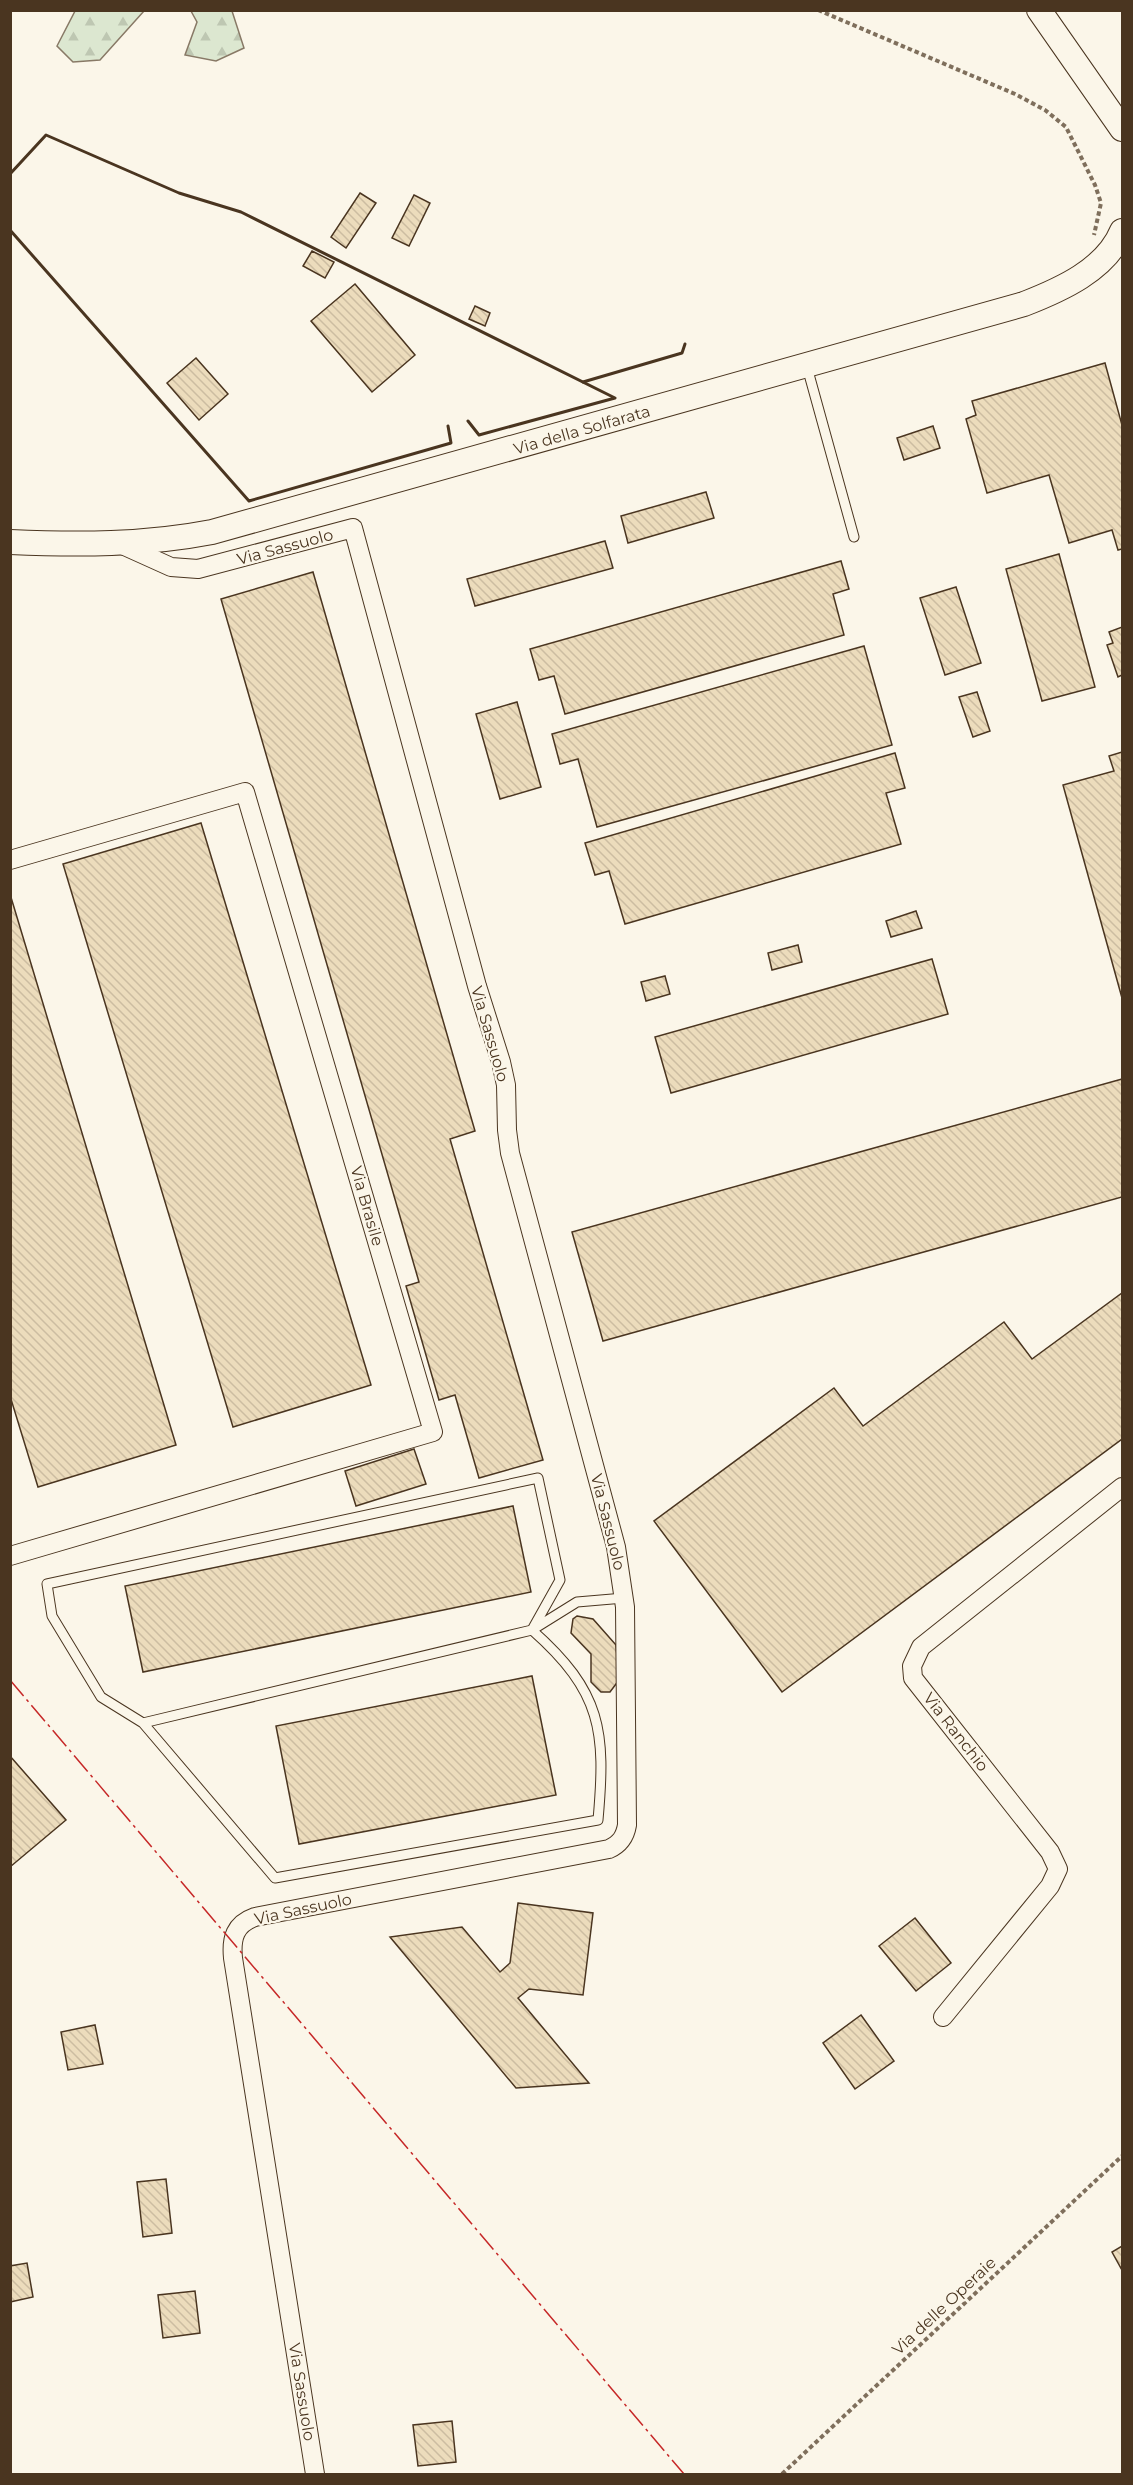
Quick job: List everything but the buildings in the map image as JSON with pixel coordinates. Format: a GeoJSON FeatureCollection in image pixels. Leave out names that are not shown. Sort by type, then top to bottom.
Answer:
{"type":"FeatureCollection","features":[{"type":"Feature","properties":{"kind":"main road"},"geometry":{"type":"LineString","coordinates":[[1039,10],[1122,129]]}},
{"type":"Feature","properties":{"kind":"main road","name":"Via della Solfarata"},"geometry":{"type":"LineString","coordinates":[[10,542],[120,544],[168,540],[212,532],[807,367],[1024,304],[1079,278],[1104,257],[1122,231]]}},
{"type":"Feature","properties":{"kind":"street","name":"Via Sassuolo"},"geometry":{"type":"LineString","coordinates":[[120,544],[171,567],[198,569],[353,528],[477,986],[501,1062],[506,1085],[510,1153],[616,1546],[624,1598],[627,1825],[618,1844],[609,1849],[255,1917],[244,1922],[236,1930],[233,1958],[315,2475]]}},
{"type":"Feature","properties":{"kind":"street","name":"Via Brasile"},"geometry":{"type":"LineString","coordinates":[[10,860],[245,792],[433,1432],[10,1556]]}},
{"type":"Feature","properties":{"kind":"street","name":"Via Ranchio"},"geometry":{"type":"LineString","coordinates":[[943,2017],[1050,1886],[1058,1869],[1050,1852],[913,1678],[912,1666],[921,1647],[1122,1487]]}},
{"type":"Feature","properties":{"kind":"lane"},"geometry":{"type":"LineString","coordinates":[[807,367],[854,537]]}},
{"type":"Feature","properties":{"kind":"lane"},"geometry":{"type":"LineString","coordinates":[[538,1478],[560,1580],[532,1630],[558,1653],[596,1713],[603,1764],[598,1820],[275,1878],[143,1723],[101,1697],[52,1616],[47,1584],[538,1478]]}},
{"type":"Feature","properties":{"kind":"lane"},"geometry":{"type":"LineString","coordinates":[[143,1723],[532,1630],[577,1602],[624,1598]]}},
{"type":"Feature","properties":{"kind":"path"},"geometry":{"type":"LineString","coordinates":[[818,10],[1015,94],[1046,110],[1066,128],[1098,194],[1101,203],[1094,238],[1104,257]]}},
{"type":"Feature","properties":{"kind":"path","name":"Via delle Operaie"},"geometry":{"type":"LineString","coordinates":[[782,2475],[1122,2156]]}},
{"type":"Feature","properties":{"kind":"green space"},"geometry":{"type":"Polygon","coordinates":[[[75,10],[144,11],[100,60],[73,62],[57,46],[75,10]]]}},
{"type":"Feature","properties":{"kind":"green space"},"geometry":{"type":"Polygon","coordinates":[[[191,11],[232,11],[244,48],[216,61],[185,55],[197,22],[191,11]]]}},
{"type":"Feature","properties":{"kind":"wall"},"geometry":{"type":"LineString","coordinates":[[10,174],[46,135],[179,193],[241,212],[615,398],[479,435],[468,421]]}},
{"type":"Feature","properties":{"kind":"wall"},"geometry":{"type":"LineString","coordinates":[[10,230],[249,501],[451,443],[448,426]]}},
{"type":"Feature","properties":{"kind":"wall"},"geometry":{"type":"LineString","coordinates":[[583,382],[682,353],[685,344]]}},
{"type":"Feature","properties":{"kind":"power"},"geometry":{"type":"LineString","coordinates":[[10,1680],[684,2474]]}}]}
